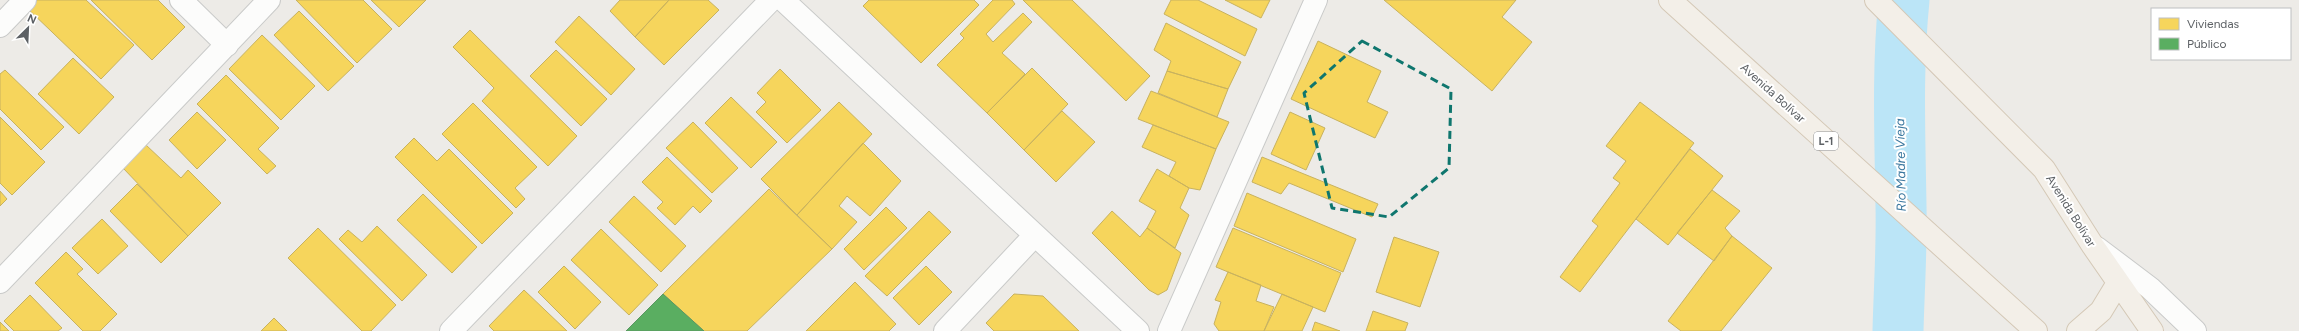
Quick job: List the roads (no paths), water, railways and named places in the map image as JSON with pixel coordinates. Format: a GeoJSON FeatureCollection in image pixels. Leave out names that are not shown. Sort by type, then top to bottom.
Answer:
{"type":"FeatureCollection","features":[{"type":"Feature","properties":{"kind":"main road","name":"Avenida Bolívar"},"geometry":{"type":"LineString","coordinates":[[1670,0],[2036,331]]}},
{"type":"Feature","properties":{"kind":"main road","name":"Avenida Bolívar"},"geometry":{"type":"LineString","coordinates":[[1876,0],[2044,169],[2093,246],[2152,331]]}},
{"type":"Feature","properties":{"kind":"main road"},"geometry":{"type":"LineString","coordinates":[[2078,331],[2101,311],[2118,283]]}},
{"type":"Feature","properties":{"kind":"street"},"geometry":{"type":"LineString","coordinates":[[0,26],[25,0]]}},
{"type":"Feature","properties":{"kind":"street"},"geometry":{"type":"LineString","coordinates":[[181,0],[227,45]]}},
{"type":"Feature","properties":{"kind":"street"},"geometry":{"type":"LineString","coordinates":[[0,282],[269,0]]}},
{"type":"Feature","properties":{"kind":"street"},"geometry":{"type":"LineString","coordinates":[[451,331],[771,0]]}},
{"type":"Feature","properties":{"kind":"street"},"geometry":{"type":"LineString","coordinates":[[783,0],[1138,331]]}},
{"type":"Feature","properties":{"kind":"street"},"geometry":{"type":"LineString","coordinates":[[1169,331],[1316,0]]}},
{"type":"Feature","properties":{"kind":"street"},"geometry":{"type":"LineString","coordinates":[[945,331],[1035,235]]}},
{"type":"Feature","properties":{"kind":"street"},"geometry":{"type":"LineString","coordinates":[[2093,246],[2150,288],[2195,331]]}},
{"type":"Feature","properties":{"kind":"waterway","name":"Río Madre Vieja"},"geometry":{"type":"LineString","coordinates":[[1898,331],[1901,237],[1900,51],[1904,0]]}}]}
